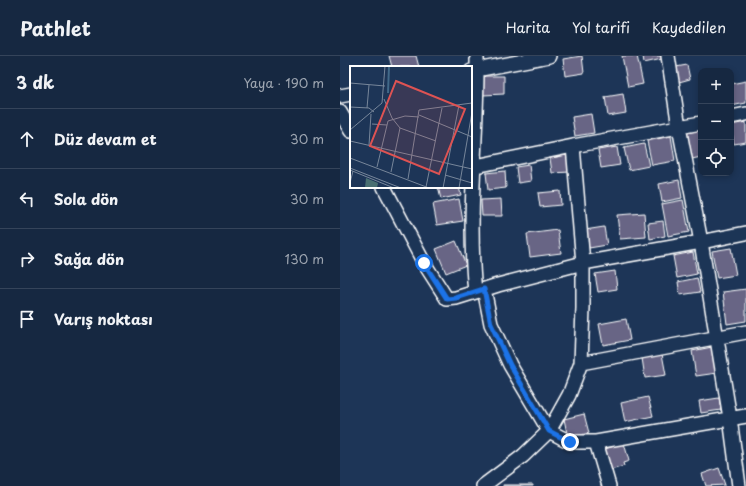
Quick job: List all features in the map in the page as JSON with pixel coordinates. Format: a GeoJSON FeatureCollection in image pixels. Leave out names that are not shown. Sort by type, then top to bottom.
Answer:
{"type":"FeatureCollection","features":[{"type":"Feature","properties":{"kind":"street"},"geometry":{"type":"LineString","coordinates":[[477,56],[474,71],[472,266],[491,324],[510,365],[549,431],[570,442],[596,442],[746,416]]}},
{"type":"Feature","properties":{"kind":"street"},"geometry":{"type":"LineString","coordinates":[[474,71],[549,56]]}},
{"type":"Feature","properties":{"kind":"street"},"geometry":{"type":"LineString","coordinates":[[668,56],[678,127],[701,242],[730,418],[739,486]]}},
{"type":"Feature","properties":{"kind":"street"},"geometry":{"type":"LineString","coordinates":[[340,96],[350,94]]}},
{"type":"Feature","properties":{"kind":"street"},"geometry":{"type":"LineString","coordinates":[[340,112],[350,129]]}},
{"type":"Feature","properties":{"kind":"street"},"geometry":{"type":"LineString","coordinates":[[734,116],[746,114]]}},
{"type":"Feature","properties":{"kind":"street"},"geometry":{"type":"LineString","coordinates":[[472,167],[573,146],[698,124]]}},
{"type":"Feature","properties":{"kind":"street"},"geometry":{"type":"LineString","coordinates":[[483,486],[523,456],[549,431],[569,395],[581,363],[583,263],[573,146]]}},
{"type":"Feature","properties":{"kind":"street"},"geometry":{"type":"LineString","coordinates":[[385,188],[424,263],[447,299],[456,298],[583,263],[746,233]]}},
{"type":"Feature","properties":{"kind":"street"},"geometry":{"type":"LineString","coordinates":[[581,363],[746,332]]}},
{"type":"Feature","properties":{"kind":"street"},"geometry":{"type":"LineString","coordinates":[[596,442],[609,486]]}},
{"type":"Feature","properties":{"kind":"building"},"geometry":{"type":"Polygon","coordinates":[[[389,56],[416,56],[419,66],[392,66],[389,56]]]}},
{"type":"Feature","properties":{"kind":"building"},"geometry":{"type":"Polygon","coordinates":[[[582,56],[584,73],[565,76],[563,59],[582,56]]]}},
{"type":"Feature","properties":{"kind":"building"},"geometry":{"type":"Polygon","coordinates":[[[622,56],[637,56],[643,84],[628,87],[622,56]]]}},
{"type":"Feature","properties":{"kind":"building"},"geometry":{"type":"Polygon","coordinates":[[[643,56],[661,56],[662,59],[644,63],[643,56]]]}},
{"type":"Feature","properties":{"kind":"building"},"geometry":{"type":"Polygon","coordinates":[[[687,65],[690,79],[679,82],[676,67],[687,65]]]}},
{"type":"Feature","properties":{"kind":"building"},"geometry":{"type":"Polygon","coordinates":[[[483,76],[504,76],[504,94],[483,95],[483,76]]]}},
{"type":"Feature","properties":{"kind":"building"},"geometry":{"type":"Polygon","coordinates":[[[746,81],[746,103],[734,105],[734,83],[746,81]]]}},
{"type":"Feature","properties":{"kind":"building"},"geometry":{"type":"Polygon","coordinates":[[[623,94],[626,113],[608,116],[605,97],[623,94]]]}},
{"type":"Feature","properties":{"kind":"building"},"geometry":{"type":"Polygon","coordinates":[[[591,114],[594,133],[575,136],[572,117],[591,114]]]}},
{"type":"Feature","properties":{"kind":"building"},"geometry":{"type":"Polygon","coordinates":[[[746,122],[746,142],[734,144],[734,124],[746,122]]]}},
{"type":"Feature","properties":{"kind":"building"},"geometry":{"type":"Polygon","coordinates":[[[698,131],[698,158],[692,159],[687,133],[698,131]]]}},
{"type":"Feature","properties":{"kind":"building"},"geometry":{"type":"Polygon","coordinates":[[[671,136],[675,161],[652,165],[647,141],[671,136]]]}},
{"type":"Feature","properties":{"kind":"building"},"geometry":{"type":"Polygon","coordinates":[[[644,144],[649,166],[629,170],[624,148],[644,144]]]}},
{"type":"Feature","properties":{"kind":"building"},"geometry":{"type":"Polygon","coordinates":[[[617,147],[620,165],[601,168],[598,150],[617,147]]]}},
{"type":"Feature","properties":{"kind":"building"},"geometry":{"type":"Polygon","coordinates":[[[567,155],[570,172],[552,173],[550,158],[567,155]]]}},
{"type":"Feature","properties":{"kind":"building"},"geometry":{"type":"Polygon","coordinates":[[[529,165],[531,181],[518,183],[516,167],[529,165]]]}},
{"type":"Feature","properties":{"kind":"building"},"geometry":{"type":"Polygon","coordinates":[[[505,171],[506,188],[488,190],[486,173],[505,171]]]}},
{"type":"Feature","properties":{"kind":"building"},"geometry":{"type":"Polygon","coordinates":[[[679,180],[682,198],[662,202],[659,184],[679,180]]]}},
{"type":"Feature","properties":{"kind":"building"},"geometry":{"type":"Polygon","coordinates":[[[438,188],[459,188],[461,195],[441,199],[438,188]]]}},
{"type":"Feature","properties":{"kind":"building"},"geometry":{"type":"Polygon","coordinates":[[[560,191],[561,205],[540,207],[538,193],[560,191]]]}},
{"type":"Feature","properties":{"kind":"building"},"geometry":{"type":"Polygon","coordinates":[[[459,199],[463,221],[437,225],[433,204],[459,199]]]}},
{"type":"Feature","properties":{"kind":"building"},"geometry":{"type":"Polygon","coordinates":[[[501,199],[502,216],[482,216],[481,200],[501,199]]]}},
{"type":"Feature","properties":{"kind":"building"},"geometry":{"type":"Polygon","coordinates":[[[683,200],[689,232],[668,236],[662,204],[683,200]]]}},
{"type":"Feature","properties":{"kind":"building"},"geometry":{"type":"Polygon","coordinates":[[[644,213],[646,237],[620,239],[617,215],[644,213]]]}},
{"type":"Feature","properties":{"kind":"building"},"geometry":{"type":"Polygon","coordinates":[[[663,221],[665,236],[650,239],[648,223],[663,221]]]}},
{"type":"Feature","properties":{"kind":"building"},"geometry":{"type":"Polygon","coordinates":[[[604,227],[607,245],[589,248],[585,230],[604,227]]]}},
{"type":"Feature","properties":{"kind":"building"},"geometry":{"type":"Polygon","coordinates":[[[558,230],[561,253],[530,257],[527,234],[558,230]]]}},
{"type":"Feature","properties":{"kind":"building"},"geometry":{"type":"Polygon","coordinates":[[[456,241],[466,265],[446,273],[436,249],[456,241]]]}},
{"type":"Feature","properties":{"kind":"building"},"geometry":{"type":"Polygon","coordinates":[[[731,248],[736,275],[717,278],[712,251],[731,248]]]}},
{"type":"Feature","properties":{"kind":"building"},"geometry":{"type":"Polygon","coordinates":[[[693,252],[697,274],[677,278],[673,256],[693,252]]]}},
{"type":"Feature","properties":{"kind":"building"},"geometry":{"type":"Polygon","coordinates":[[[615,271],[617,289],[598,292],[595,274],[615,271]]]}},
{"type":"Feature","properties":{"kind":"building"},"geometry":{"type":"Polygon","coordinates":[[[697,278],[700,292],[680,295],[678,282],[697,278]]]}},
{"type":"Feature","properties":{"kind":"building"},"geometry":{"type":"Polygon","coordinates":[[[746,289],[746,321],[727,324],[723,292],[746,289]]]}},
{"type":"Feature","properties":{"kind":"building"},"geometry":{"type":"Polygon","coordinates":[[[626,319],[630,340],[603,345],[599,324],[626,319]]]}},
{"type":"Feature","properties":{"kind":"building"},"geometry":{"type":"Polygon","coordinates":[[[712,347],[717,373],[696,376],[692,351],[712,347]]]}},
{"type":"Feature","properties":{"kind":"building"},"geometry":{"type":"Polygon","coordinates":[[[662,354],[666,375],[645,378],[642,358],[662,354]]]}},
{"type":"Feature","properties":{"kind":"building"},"geometry":{"type":"Polygon","coordinates":[[[648,397],[653,416],[625,422],[621,403],[648,397]]]}},
{"type":"Feature","properties":{"kind":"building"},"geometry":{"type":"Polygon","coordinates":[[[719,398],[721,410],[701,413],[699,401],[719,398]]]}},
{"type":"Feature","properties":{"kind":"building"},"geometry":{"type":"Polygon","coordinates":[[[584,414],[589,433],[568,438],[564,419],[584,414]]]}},
{"type":"Feature","properties":{"kind":"building"},"geometry":{"type":"Polygon","coordinates":[[[624,443],[629,461],[623,463],[624,466],[611,470],[605,449],[624,443]]]}},
{"type":"Feature","properties":{"kind":"building"},"geometry":{"type":"Polygon","coordinates":[[[719,468],[725,485],[706,486],[702,474],[719,468]]]}},
{"type":"Feature","properties":{"kind":"building"},"geometry":{"type":"Polygon","coordinates":[[[533,485],[533,486],[503,486],[533,485]]]}},
{"type":"Feature","properties":{"kind":"route"},"geometry":{"type":"LineString","coordinates":[[424,263],[447,299],[456,298],[484,289],[491,324],[510,365],[549,431],[570,442]]}}]}
